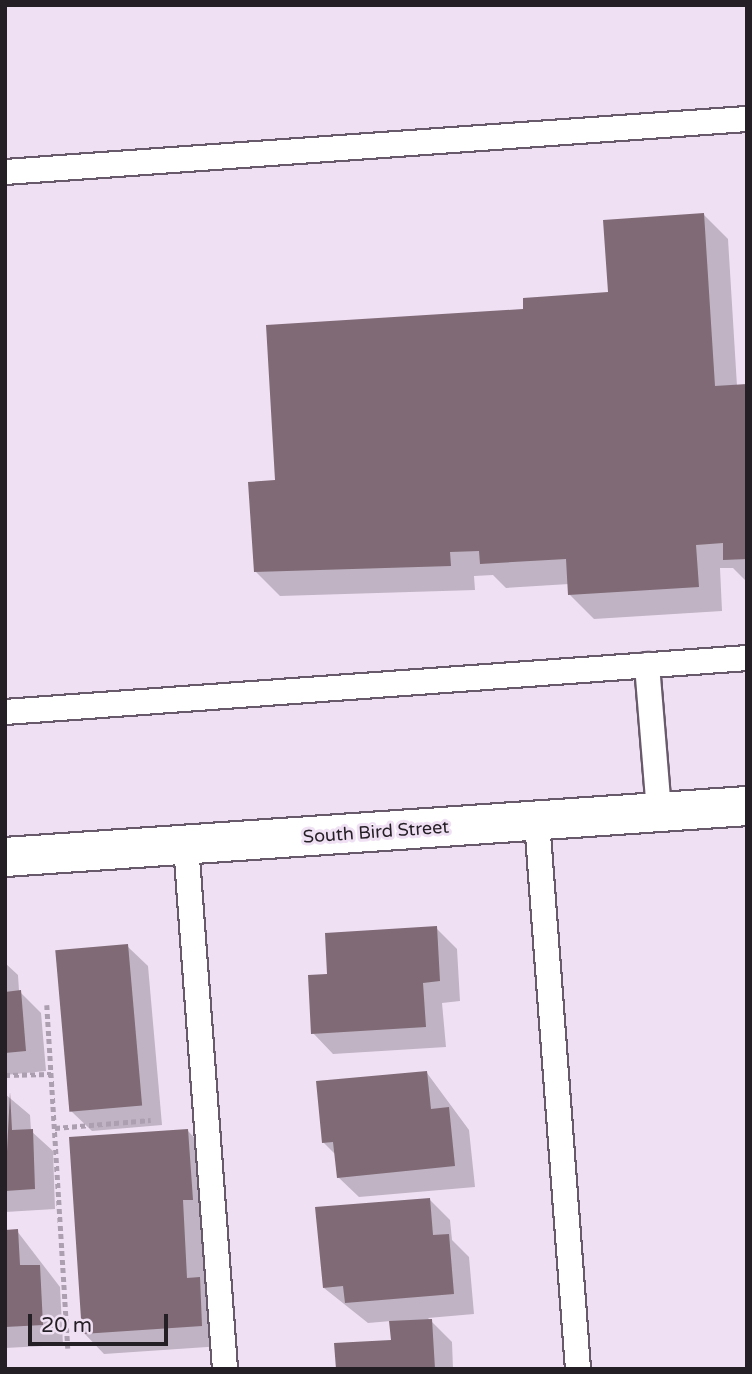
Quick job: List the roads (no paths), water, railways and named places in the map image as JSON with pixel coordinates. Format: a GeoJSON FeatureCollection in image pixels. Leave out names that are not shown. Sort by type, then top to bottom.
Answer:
{"type":"FeatureCollection","features":[{"type":"Feature","properties":{"kind":"street","name":"South Bird Street"},"geometry":{"type":"LineString","coordinates":[[5,857],[747,806]]}},
{"type":"Feature","properties":{"kind":"lane"},"geometry":{"type":"LineString","coordinates":[[5,172],[747,119]]}},
{"type":"Feature","properties":{"kind":"lane"},"geometry":{"type":"LineString","coordinates":[[5,712],[747,658]]}},
{"type":"Feature","properties":{"kind":"lane"},"geometry":{"type":"LineString","coordinates":[[647,665],[659,812]]}},
{"type":"Feature","properties":{"kind":"lane"},"geometry":{"type":"LineString","coordinates":[[537,821],[578,1369]]}},
{"type":"Feature","properties":{"kind":"lane"},"geometry":{"type":"LineString","coordinates":[[186,845],[225,1369]]}}]}
